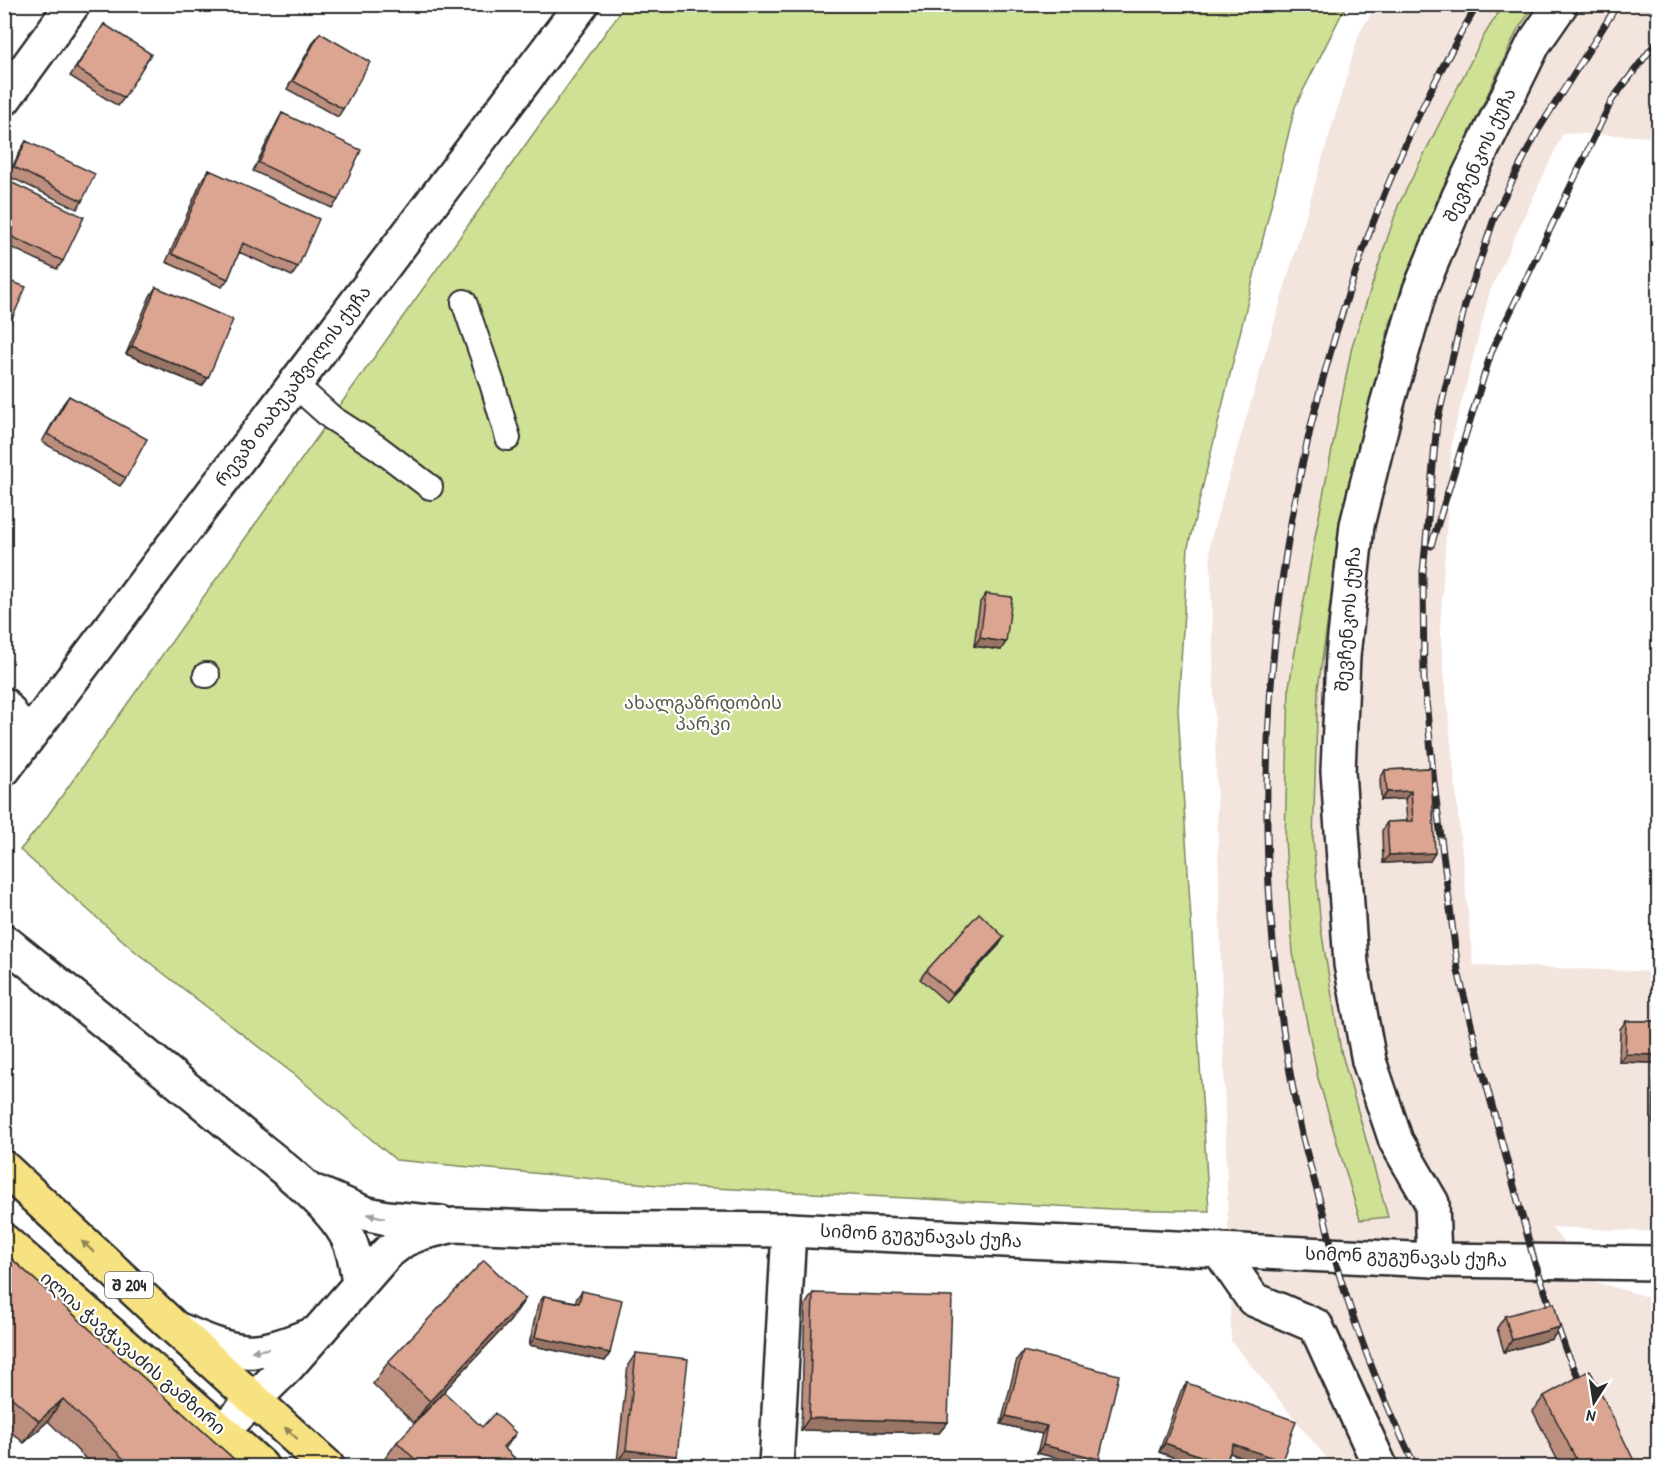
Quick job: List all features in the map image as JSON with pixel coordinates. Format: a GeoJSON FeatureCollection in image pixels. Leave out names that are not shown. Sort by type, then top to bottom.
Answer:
{"type":"FeatureCollection","features":[{"type":"Feature","properties":{"kind":"main road"},"geometry":{"type":"LineString","coordinates":[[4,99],[73,4]]}},
{"type":"Feature","properties":{"kind":"main road","name":"რევაზ თაბუკაშვილის ქუჩა"},"geometry":{"type":"LineString","coordinates":[[4,769],[582,4]]}},
{"type":"Feature","properties":{"kind":"main road","name":"შევჩენკოს ქუჩა"},"geometry":{"type":"LineString","coordinates":[[1434,1260],[1432,1203],[1396,1142],[1369,1060],[1351,964],[1338,771],[1343,656],[1357,525],[1387,404],[1420,291],[1459,196],[1529,53],[1561,4]]}},
{"type":"Feature","properties":{"kind":"main road"},"geometry":{"type":"LineString","coordinates":[[4,705],[27,737]]}},
{"type":"Feature","properties":{"kind":"main road"},"geometry":{"type":"LineString","coordinates":[[4,941],[174,1078],[305,1188],[335,1220],[348,1239],[355,1255],[359,1282]]}},
{"type":"Feature","properties":{"kind":"main road","name":"შ 204"},"geometry":{"type":"LineString","coordinates":[[4,1168],[327,1467]]}},
{"type":"Feature","properties":{"kind":"main road"},"geometry":{"type":"LineString","coordinates":[[305,1188],[364,1213],[387,1218],[454,1224]]}},
{"type":"Feature","properties":{"kind":"main road","name":"სიმონ გუგუნავას ქუჩა"},"geometry":{"type":"LineString","coordinates":[[222,1431],[255,1400],[387,1253],[404,1240],[454,1224],[539,1228],[789,1230],[1434,1260],[1659,1263]]}},
{"type":"Feature","properties":{"kind":"main road"},"geometry":{"type":"LineString","coordinates":[[776,1467],[789,1230]]}},
{"type":"Feature","properties":{"kind":"main road","name":"ილია ჭავჭავაძის გამზირი"},"geometry":{"type":"LineString","coordinates":[[4,1241],[261,1467]]}},
{"type":"Feature","properties":{"kind":"main road"},"geometry":{"type":"LineString","coordinates":[[1219,1250],[1253,1299],[1316,1326],[1380,1467]]}},
{"type":"Feature","properties":{"kind":"main road"},"geometry":{"type":"LineString","coordinates":[[175,1328],[220,1346],[246,1351],[274,1348],[316,1334]]}},
{"type":"Feature","properties":{"kind":"street"},"geometry":{"type":"LineString","coordinates":[[464,302],[508,438]]}},
{"type":"Feature","properties":{"kind":"street"},"geometry":{"type":"LineString","coordinates":[[294,384],[332,418],[377,447],[430,487]]}},
{"type":"Feature","properties":{"kind":"shaded area"},"geometry":{"type":"Polygon","coordinates":[[[1376,5],[1503,5],[1483,37],[1398,206],[1352,346],[1289,686],[1285,840],[1293,953],[1318,1078],[1361,1220],[1388,1216],[1341,1051],[1321,929],[1313,839],[1318,688],[1343,515],[1389,326],[1440,197],[1518,29],[1535,5],[1658,5],[1658,137],[1563,133],[1490,291],[1452,440],[1440,630],[1473,965],[1658,972],[1658,1232],[1551,1227],[1596,1282],[1658,1300],[1658,1466],[1333,1466],[1231,1341],[1210,541],[1359,34],[1376,5]]]}},
{"type":"Feature","properties":{"kind":"green space","name":"ახალგაზრდობის პარკი"},"geometry":{"type":"Polygon","coordinates":[[[625,5],[1346,5],[1295,107],[1188,547],[1178,710],[1209,1211],[1113,1209],[658,1185],[396,1160],[295,1075],[137,953],[20,850],[46,818],[625,5]]]}},
{"type":"Feature","properties":{"kind":"green space"},"geometry":{"type":"Polygon","coordinates":[[[1503,5],[1535,5],[1518,29],[1440,197],[1389,326],[1343,515],[1318,688],[1313,839],[1321,929],[1341,1051],[1388,1217],[1360,1220],[1318,1078],[1293,953],[1285,840],[1289,686],[1352,346],[1398,206],[1483,37],[1503,5]]]}},
{"type":"Feature","properties":{"kind":"building"},"geometry":{"type":"Polygon","coordinates":[[[104,24],[151,54],[124,98],[76,68],[104,24]]]}},
{"type":"Feature","properties":{"kind":"building"},"geometry":{"type":"Polygon","coordinates":[[[320,33],[370,62],[343,109],[293,81],[320,33]]]}},
{"type":"Feature","properties":{"kind":"building"},"geometry":{"type":"Polygon","coordinates":[[[282,113],[361,150],[338,200],[259,163],[282,113]]]}},
{"type":"Feature","properties":{"kind":"building"},"geometry":{"type":"Polygon","coordinates":[[[26,141],[95,174],[82,201],[14,167],[26,141]]]}},
{"type":"Feature","properties":{"kind":"building"},"geometry":{"type":"Polygon","coordinates":[[[209,170],[319,219],[298,267],[243,243],[228,279],[172,254],[209,170]]]}},
{"type":"Feature","properties":{"kind":"building"},"geometry":{"type":"Polygon","coordinates":[[[4,179],[84,217],[63,261],[4,233],[4,179]]]}},
{"type":"Feature","properties":{"kind":"building"},"geometry":{"type":"Polygon","coordinates":[[[4,279],[26,287],[4,337],[4,279]]]}},
{"type":"Feature","properties":{"kind":"building"},"geometry":{"type":"Polygon","coordinates":[[[156,287],[233,320],[208,378],[132,346],[156,287]]]}},
{"type":"Feature","properties":{"kind":"building"},"geometry":{"type":"Polygon","coordinates":[[[69,396],[147,439],[126,478],[47,434],[69,396]]]}},
{"type":"Feature","properties":{"kind":"building"},"geometry":{"type":"Polygon","coordinates":[[[986,594],[1012,597],[1006,642],[980,638],[986,594]]]}},
{"type":"Feature","properties":{"kind":"building"},"geometry":{"type":"Polygon","coordinates":[[[1431,768],[1435,853],[1389,855],[1387,822],[1413,821],[1411,791],[1387,792],[1385,770],[1431,768]]]}},
{"type":"Feature","properties":{"kind":"building"},"geometry":{"type":"Polygon","coordinates":[[[979,913],[1004,937],[952,994],[926,971],[979,913]]]}},
{"type":"Feature","properties":{"kind":"building"},"geometry":{"type":"Polygon","coordinates":[[[1626,1021],[1659,1021],[1659,1055],[1625,1054],[1626,1021]]]}},
{"type":"Feature","properties":{"kind":"building"},"geometry":{"type":"Polygon","coordinates":[[[4,1252],[236,1461],[231,1467],[132,1467],[63,1399],[39,1421],[4,1391],[4,1252]]]}},
{"type":"Feature","properties":{"kind":"building"},"geometry":{"type":"Polygon","coordinates":[[[484,1260],[525,1299],[430,1401],[388,1362],[484,1260]]]}},
{"type":"Feature","properties":{"kind":"building"},"geometry":{"type":"Polygon","coordinates":[[[582,1291],[622,1300],[610,1353],[535,1337],[544,1296],[579,1303],[582,1291]]]}},
{"type":"Feature","properties":{"kind":"building"},"geometry":{"type":"Polygon","coordinates":[[[813,1293],[952,1297],[948,1422],[809,1418],[813,1293]]]}},
{"type":"Feature","properties":{"kind":"building"},"geometry":{"type":"Polygon","coordinates":[[[1554,1303],[1560,1327],[1512,1340],[1505,1316],[1554,1303]]]}},
{"type":"Feature","properties":{"kind":"building"},"geometry":{"type":"Polygon","coordinates":[[[1023,1351],[1119,1375],[1099,1459],[1043,1445],[1047,1426],[1006,1416],[1023,1351]]]}},
{"type":"Feature","properties":{"kind":"building"},"geometry":{"type":"Polygon","coordinates":[[[636,1353],[688,1359],[677,1456],[626,1450],[636,1353]]]}},
{"type":"Feature","properties":{"kind":"building"},"geometry":{"type":"Polygon","coordinates":[[[1590,1370],[1637,1467],[1580,1467],[1544,1396],[1590,1370]]]}},
{"type":"Feature","properties":{"kind":"building"},"geometry":{"type":"Polygon","coordinates":[[[1187,1383],[1296,1421],[1282,1461],[1233,1444],[1225,1465],[1165,1443],[1187,1383]]]}},
{"type":"Feature","properties":{"kind":"building"},"geometry":{"type":"Polygon","coordinates":[[[444,1392],[482,1427],[495,1413],[516,1433],[503,1447],[524,1467],[423,1467],[397,1442],[444,1392]]]}},
{"type":"Feature","properties":{"kind":"railway"},"geometry":{"type":"LineString","coordinates":[[1415,1466],[1376,1379],[1351,1312],[1302,1134],[1284,1034],[1272,934],[1267,833],[1268,732],[1276,631],[1290,530],[1310,431],[1336,333],[1349,290],[1396,164],[1434,83],[1478,4]]}},
{"type":"Feature","properties":{"kind":"railway"},"geometry":{"type":"LineString","coordinates":[[1585,1391],[1566,1351],[1534,1260],[1458,971],[1434,783],[1424,679],[1423,572],[1437,423],[1465,305],[1496,213],[1537,132],[1618,4]]}},
{"type":"Feature","properties":{"kind":"railway"},"geometry":{"type":"LineString","coordinates":[[1431,546],[1492,350],[1612,100],[1658,40]]}}]}
